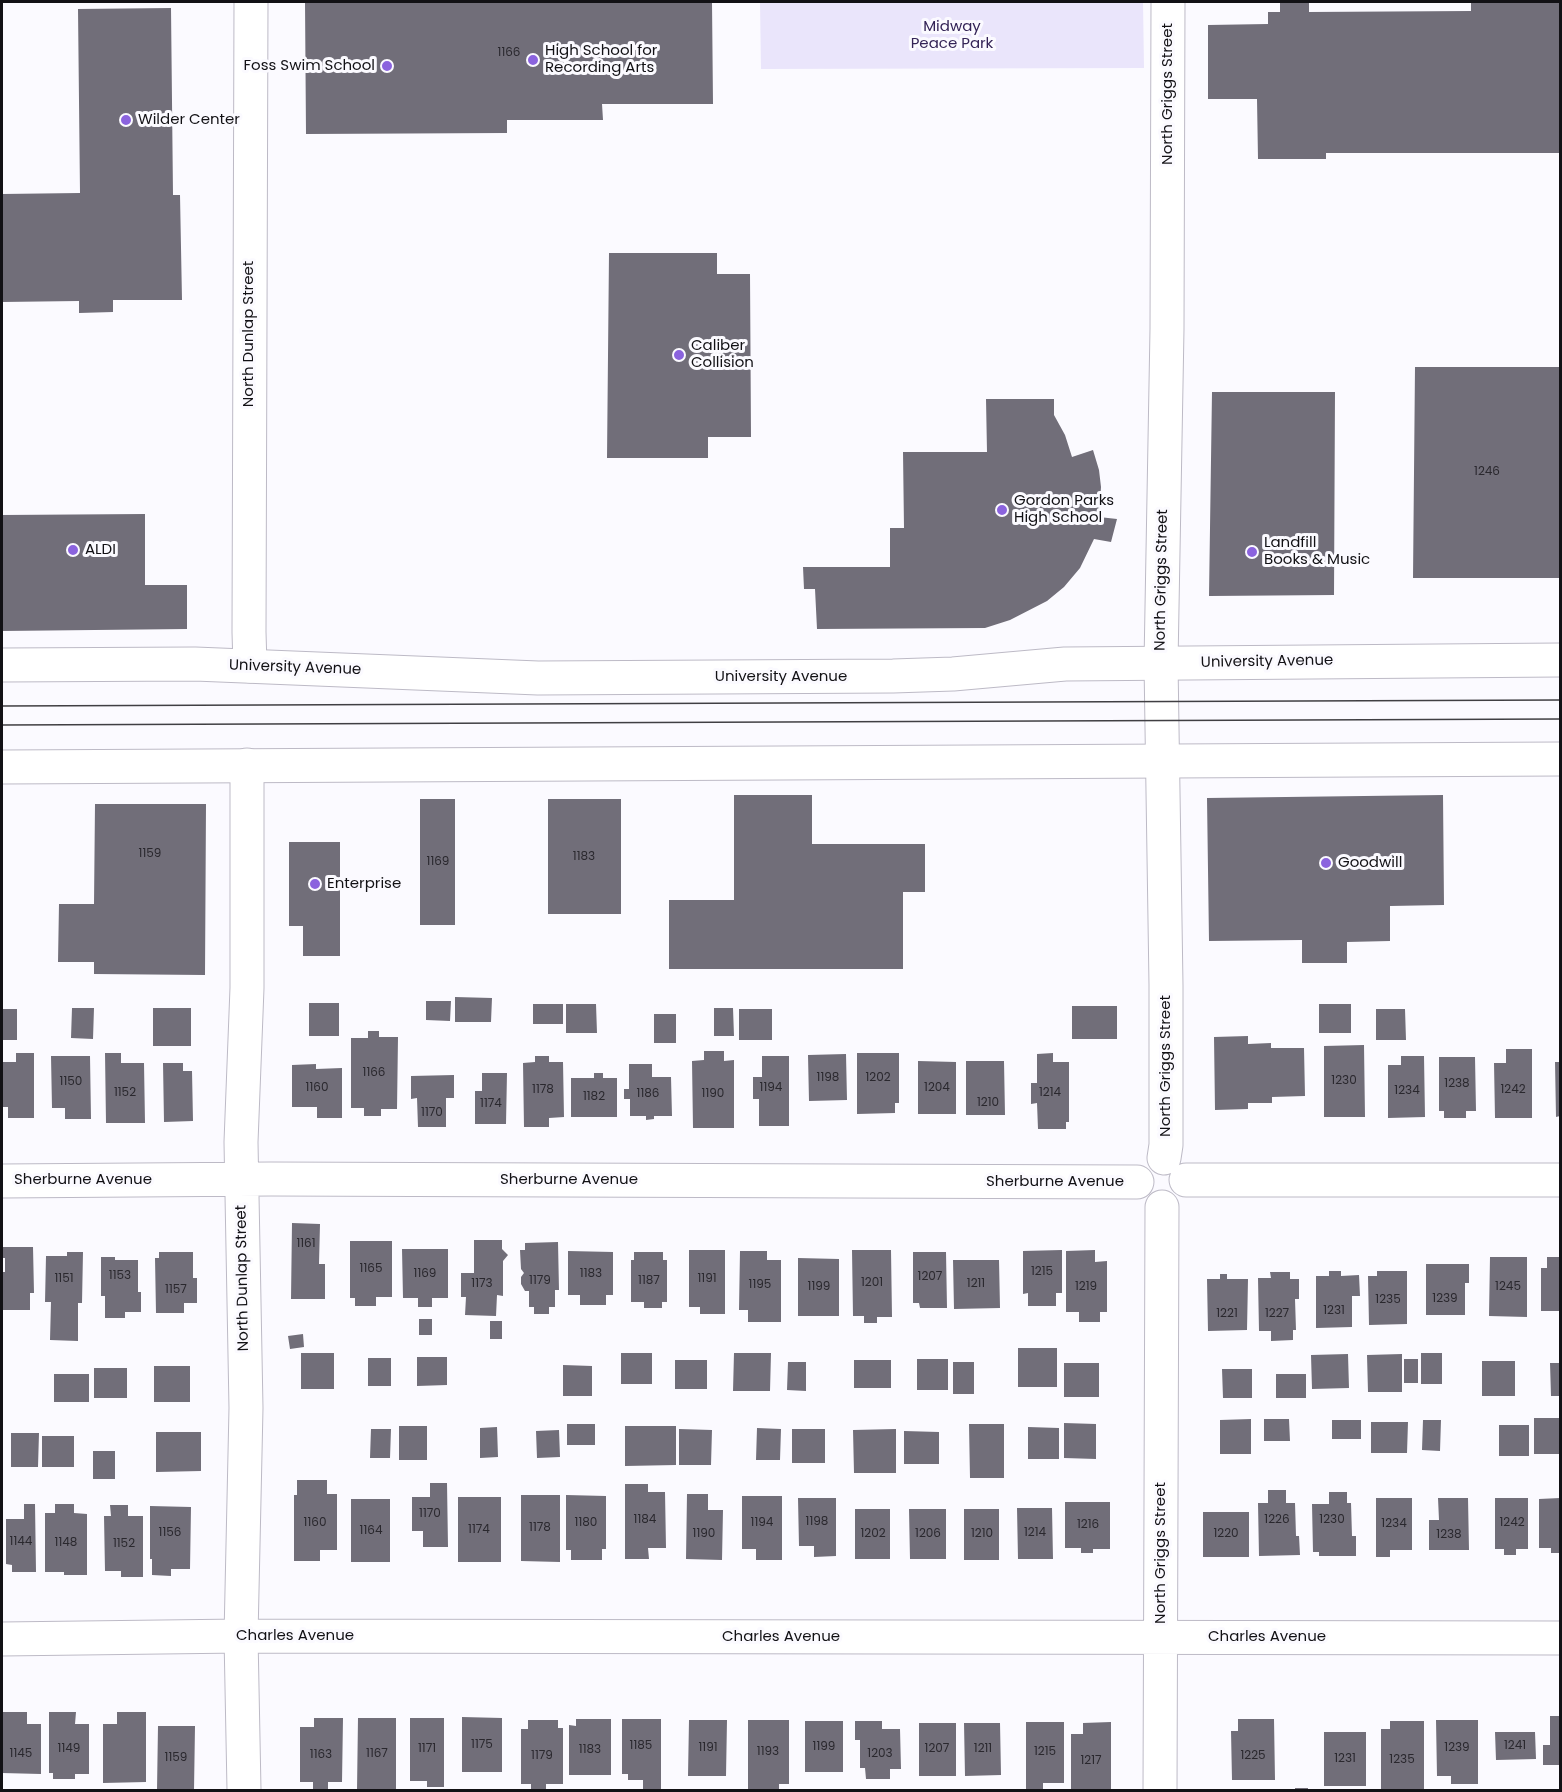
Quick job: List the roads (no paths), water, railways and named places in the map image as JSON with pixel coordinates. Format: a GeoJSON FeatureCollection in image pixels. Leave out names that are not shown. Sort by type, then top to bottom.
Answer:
{"type":"FeatureCollection","features":[{"type":"Feature","properties":{"kind":"street","name":"North Dunlap Street"},"geometry":{"type":"LineString","coordinates":[[250,2],[250,666]]}},
{"type":"Feature","properties":{"kind":"street","name":"North Griggs Street"},"geometry":{"type":"LineString","coordinates":[[1168,2],[1167,329],[1161,663],[1166,1145],[1175,1169]]}},
{"type":"Feature","properties":{"kind":"street","name":"University Avenue"},"geometry":{"type":"LineString","coordinates":[[2,665],[250,666],[537,678],[893,676],[1065,664],[1560,660]]}},
{"type":"Feature","properties":{"kind":"street"},"geometry":{"type":"LineString","coordinates":[[2,767],[1560,759]]}},
{"type":"Feature","properties":{"kind":"street","name":"North Dunlap Street"},"geometry":{"type":"LineString","coordinates":[[244,1791],[241,1636],[246,1407],[241,1179],[247,988],[248,765]]}},
{"type":"Feature","properties":{"kind":"street"},"geometry":{"type":"LineString","coordinates":[[1175,1169],[1185,1190],[1179,1200],[1162,1207],[1145,1200],[1137,1182],[1143,1166],[1150,1160],[1175,1169],[1560,1180]]}},
{"type":"Feature","properties":{"kind":"street","name":"Sherburne Avenue"},"geometry":{"type":"LineString","coordinates":[[2,1181],[241,1179],[1137,1182]]}},
{"type":"Feature","properties":{"kind":"street","name":"North Griggs Street"},"geometry":{"type":"LineString","coordinates":[[1160,1791],[1162,1207]]}},
{"type":"Feature","properties":{"kind":"street","name":"Charles Avenue"},"geometry":{"type":"LineString","coordinates":[[2,1639],[241,1636],[1560,1638]]}},
{"type":"Feature","properties":{"kind":"tram line"},"geometry":{"type":"LineString","coordinates":[[2,706],[1560,700]]}},
{"type":"Feature","properties":{"kind":"tram line"},"geometry":{"type":"LineString","coordinates":[[2,725],[1560,719]]}},
{"type":"Feature","properties":{"kind":"place","name":"High School for Recording Arts"},"geometry":{"type":"Point","coordinates":[533,60]}},
{"type":"Feature","properties":{"kind":"place","name":"Foss Swim School"},"geometry":{"type":"Point","coordinates":[387,66]}},
{"type":"Feature","properties":{"kind":"place","name":"Wilder Center"},"geometry":{"type":"Point","coordinates":[126,120]}},
{"type":"Feature","properties":{"kind":"place","name":"Caliber Collision"},"geometry":{"type":"Point","coordinates":[679,355]}},
{"type":"Feature","properties":{"kind":"place","name":"Gordon Parks High School"},"geometry":{"type":"Point","coordinates":[1002,510]}},
{"type":"Feature","properties":{"kind":"place","name":"ALDI"},"geometry":{"type":"Point","coordinates":[73,550]}},
{"type":"Feature","properties":{"kind":"place","name":"Landfill Books & Music"},"geometry":{"type":"Point","coordinates":[1252,552]}},
{"type":"Feature","properties":{"kind":"place","name":"Goodwill"},"geometry":{"type":"Point","coordinates":[1326,863]}},
{"type":"Feature","properties":{"kind":"place","name":"Enterprise"},"geometry":{"type":"Point","coordinates":[315,884]}},
{"type":"Feature","properties":{"kind":"park label","name":"Midway Peace Park"},"geometry":{"type":"Point","coordinates":[952,36]}}]}
